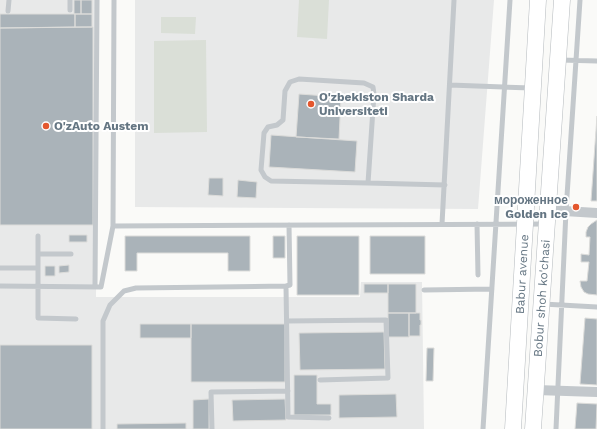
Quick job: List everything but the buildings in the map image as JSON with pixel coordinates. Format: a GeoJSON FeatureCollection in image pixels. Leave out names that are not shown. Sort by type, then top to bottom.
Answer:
{"type":"FeatureCollection","features":[{"type":"Feature","properties":{"kind":"main road","name":"Babur avenue"},"geometry":{"type":"LineString","coordinates":[[513,429],[538,0]]}},
{"type":"Feature","properties":{"kind":"main road","name":"Bobur shoh ko'chasi"},"geometry":{"type":"LineString","coordinates":[[533,429],[562,0]]}},
{"type":"Feature","properties":{"kind":"street"},"geometry":{"type":"LineString","coordinates":[[548,217],[566,211],[597,213]]}},
{"type":"Feature","properties":{"kind":"street"},"geometry":{"type":"LineString","coordinates":[[536,390],[597,392]]}},
{"type":"Feature","properties":{"kind":"lane"},"geometry":{"type":"LineString","coordinates":[[8,11],[9,0]]}},
{"type":"Feature","properties":{"kind":"lane"},"geometry":{"type":"LineString","coordinates":[[70,0],[70,10]]}},
{"type":"Feature","properties":{"kind":"lane"},"geometry":{"type":"LineString","coordinates":[[95,287],[97,0]]}},
{"type":"Feature","properties":{"kind":"lane"},"geometry":{"type":"LineString","coordinates":[[0,286],[101,287],[113,226],[114,0]]}},
{"type":"Feature","properties":{"kind":"lane"},"geometry":{"type":"LineString","coordinates":[[442,224],[454,0]]}},
{"type":"Feature","properties":{"kind":"lane"},"geometry":{"type":"LineString","coordinates":[[483,429],[510,0]]}},
{"type":"Feature","properties":{"kind":"lane"},"geometry":{"type":"LineString","coordinates":[[556,429],[566,211],[580,0]]}},
{"type":"Feature","properties":{"kind":"lane"},"geometry":{"type":"LineString","coordinates":[[558,60],[597,61]]}},
{"type":"Feature","properties":{"kind":"lane"},"geometry":{"type":"LineString","coordinates":[[368,183],[374,94],[373,87],[364,83],[299,79],[290,82],[285,91],[283,120],[277,125],[268,127],[264,133],[262,170],[265,177],[272,181],[444,185]]}},
{"type":"Feature","properties":{"kind":"lane"},"geometry":{"type":"LineString","coordinates":[[450,85],[533,88]]}},
{"type":"Feature","properties":{"kind":"lane"},"geometry":{"type":"LineString","coordinates":[[113,226],[526,224],[548,217]]}},
{"type":"Feature","properties":{"kind":"lane"},"geometry":{"type":"LineString","coordinates":[[477,224],[478,275]]}},
{"type":"Feature","properties":{"kind":"lane"},"geometry":{"type":"LineString","coordinates":[[103,429],[104,321],[110,305],[124,292],[136,288],[290,285],[289,225]]}},
{"type":"Feature","properties":{"kind":"lane"},"geometry":{"type":"LineString","coordinates":[[38,236],[38,318],[76,318]]}},
{"type":"Feature","properties":{"kind":"lane"},"geometry":{"type":"LineString","coordinates":[[38,254],[71,254]]}},
{"type":"Feature","properties":{"kind":"lane"},"geometry":{"type":"LineString","coordinates":[[0,268],[38,268]]}},
{"type":"Feature","properties":{"kind":"lane"},"geometry":{"type":"LineString","coordinates":[[286,286],[288,417],[329,418]]}},
{"type":"Feature","properties":{"kind":"lane"},"geometry":{"type":"LineString","coordinates":[[424,290],[492,289]]}},
{"type":"Feature","properties":{"kind":"lane"},"geometry":{"type":"LineString","coordinates":[[542,304],[597,307]]}},
{"type":"Feature","properties":{"kind":"lane"},"geometry":{"type":"LineString","coordinates":[[286,321],[386,320],[388,378],[320,380]]}},
{"type":"Feature","properties":{"kind":"lane"},"geometry":{"type":"LineString","coordinates":[[212,429],[212,392],[288,391]]}},
{"type":"Feature","properties":{"kind":"shaded area"},"geometry":{"type":"Polygon","coordinates":[[[0,0],[99,0],[96,297],[360,297],[361,282],[422,282],[424,429],[0,429],[0,0]]]}},
{"type":"Feature","properties":{"kind":"shaded area","name":"O'zbekiston Sharda Universiteti"},"geometry":{"type":"Polygon","coordinates":[[[135,0],[494,0],[478,209],[135,207],[135,0]]]}},
{"type":"Feature","properties":{"kind":"shaded area"},"geometry":{"type":"Polygon","coordinates":[[[299,0],[329,0],[327,39],[297,37],[299,0]]]}},
{"type":"Feature","properties":{"kind":"shaded area"},"geometry":{"type":"Polygon","coordinates":[[[161,17],[196,17],[195,34],[161,33],[161,17]]]}},
{"type":"Feature","properties":{"kind":"shaded area"},"geometry":{"type":"Polygon","coordinates":[[[206,40],[207,132],[154,133],[154,41],[206,40]]]}},
{"type":"Feature","properties":{"kind":"place","name":"O'zbekiston Sharda Universiteti"},"geometry":{"type":"Point","coordinates":[311,104]}},
{"type":"Feature","properties":{"kind":"place","name":"O'zAuto Austem"},"geometry":{"type":"Point","coordinates":[46,126]}},
{"type":"Feature","properties":{"kind":"place","name":"мороженное Golden Ice"},"geometry":{"type":"Point","coordinates":[576,207]}}]}
